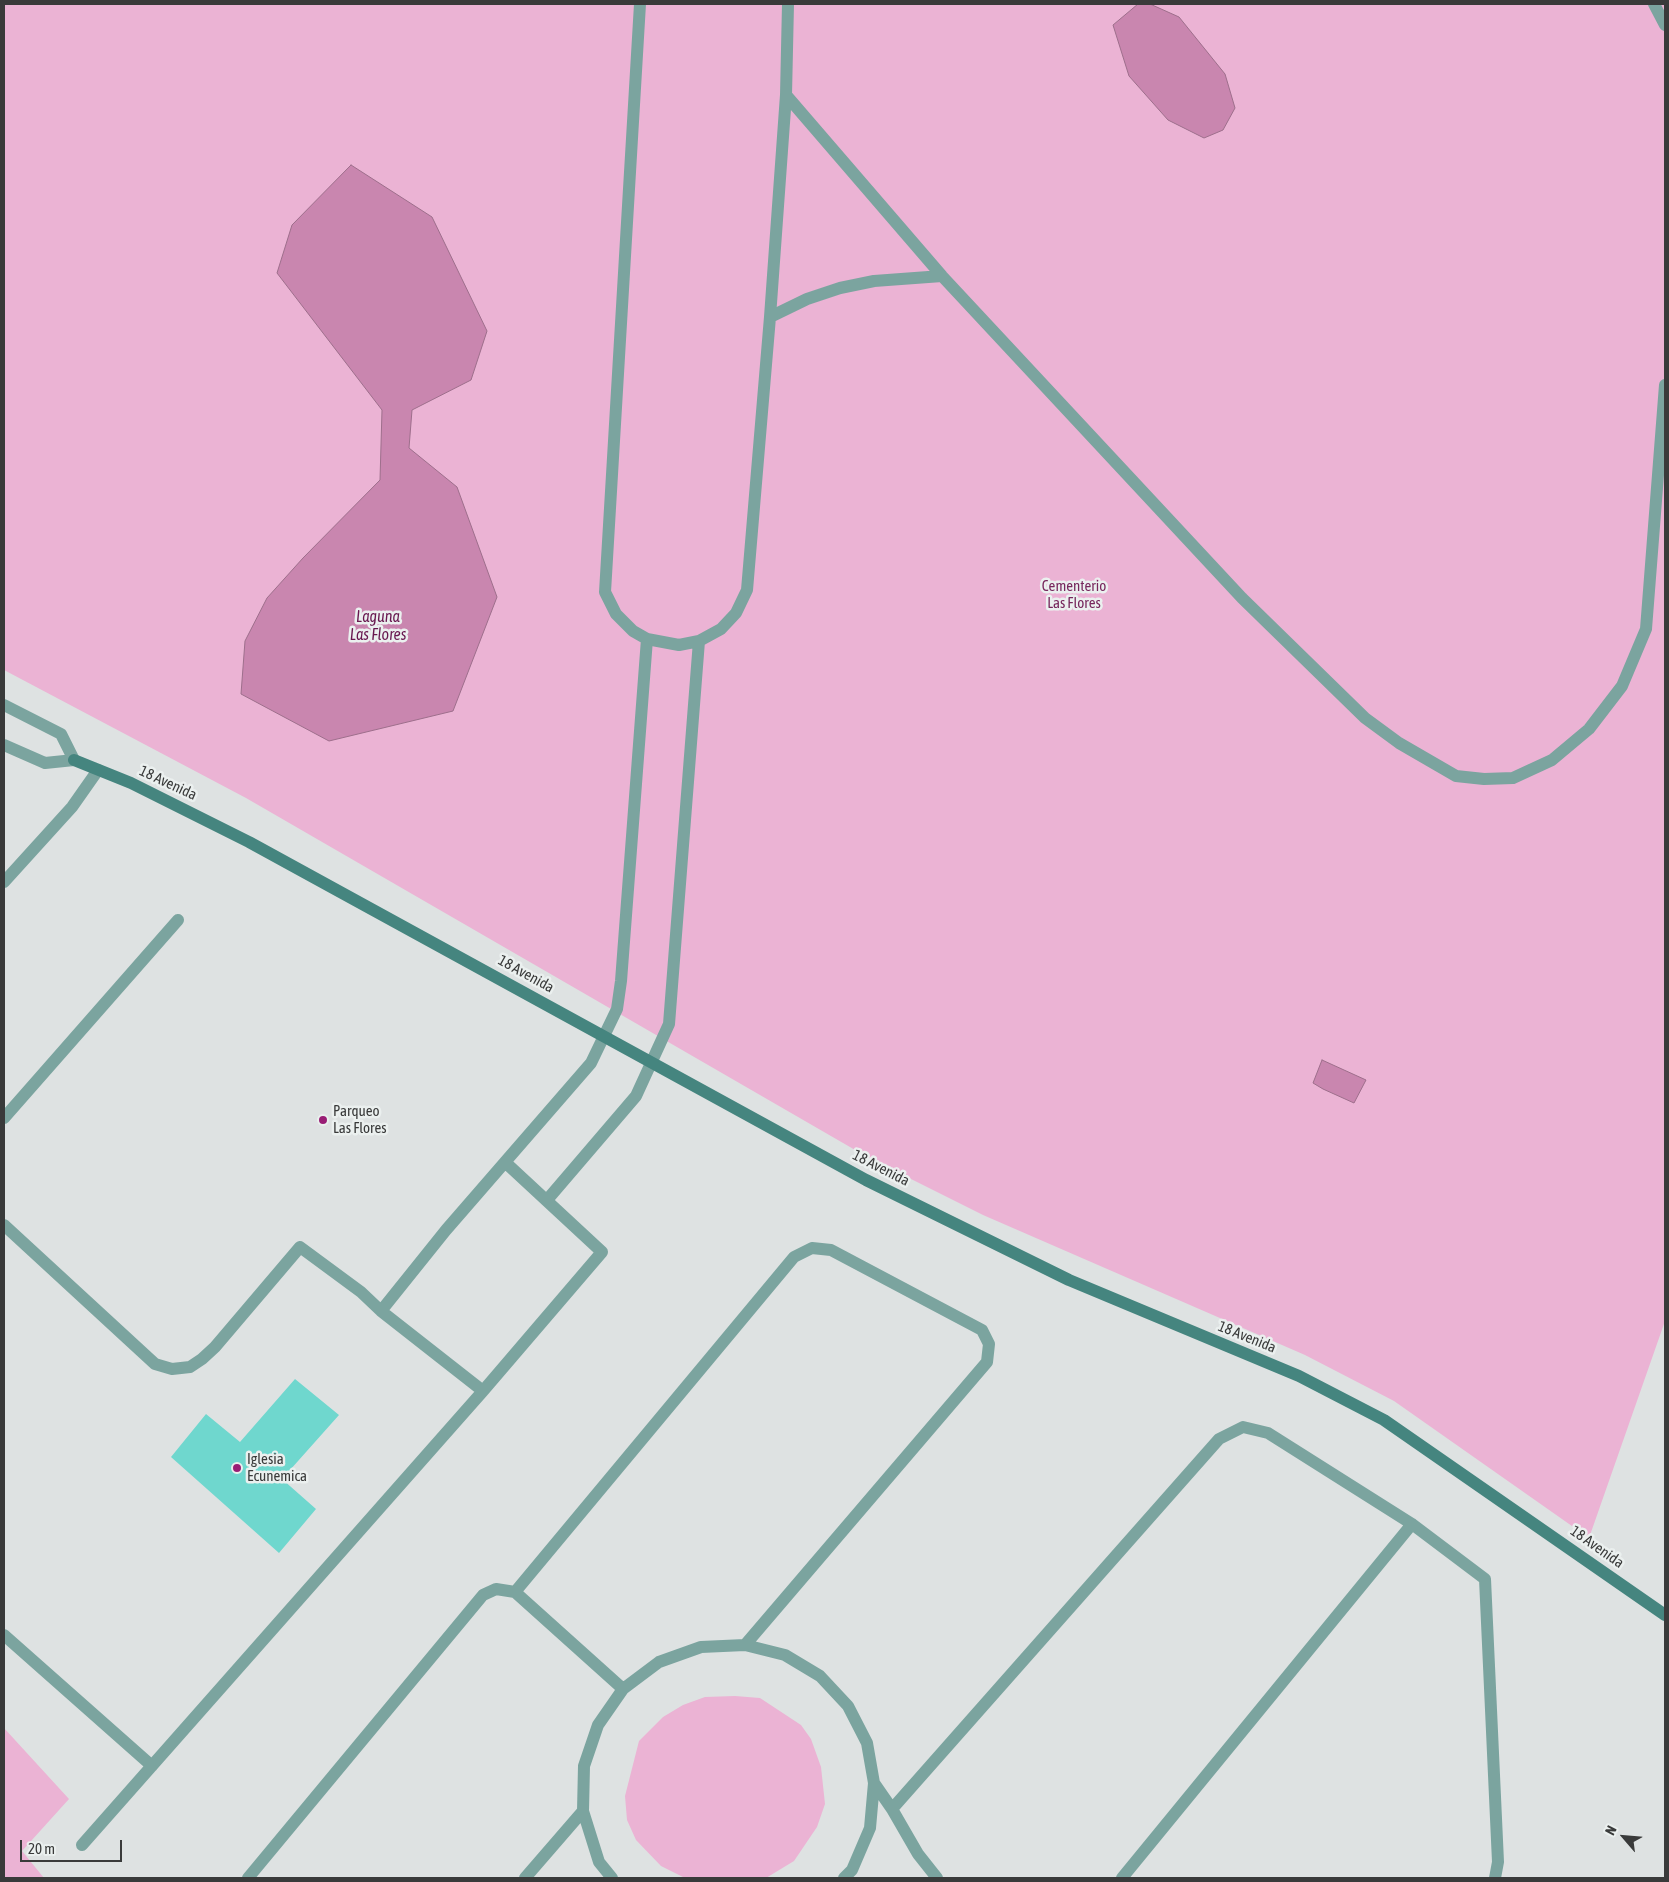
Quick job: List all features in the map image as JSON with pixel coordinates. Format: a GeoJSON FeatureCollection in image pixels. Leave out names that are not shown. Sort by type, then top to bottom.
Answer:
{"type":"FeatureCollection","features":[{"type":"Feature","properties":{"kind":"street"},"geometry":{"type":"LineString","coordinates":[[640,4],[605,592],[616,614],[633,631],[647,639],[679,644],[699,641],[721,629],[736,613],[747,590],[786,96],[788,4]]}},
{"type":"Feature","properties":{"kind":"street"},"geometry":{"type":"LineString","coordinates":[[1654,4],[1665,25]]}},
{"type":"Feature","properties":{"kind":"street"},"geometry":{"type":"LineString","coordinates":[[786,96],[942,276],[1255,611],[1365,718],[1399,743],[1456,776],[1484,779],[1513,778],[1552,760],[1589,729],[1622,686],[1646,629],[1665,385]]}},
{"type":"Feature","properties":{"kind":"street"},"geometry":{"type":"LineString","coordinates":[[770,317],[808,299],[840,288],[874,281],[942,276]]}},
{"type":"Feature","properties":{"kind":"street"},"geometry":{"type":"LineString","coordinates":[[381,1311],[446,1230],[591,1063],[617,1009],[621,981],[647,639]]}},
{"type":"Feature","properties":{"kind":"street"},"geometry":{"type":"LineString","coordinates":[[547,1200],[636,1096],[669,1024],[699,641]]}},
{"type":"Feature","properties":{"kind":"street"},"geometry":{"type":"LineString","coordinates":[[4,705],[60,734],[74,760]]}},
{"type":"Feature","properties":{"kind":"street","name":"18 Avenida"},"geometry":{"type":"LineString","coordinates":[[4,745],[45,763],[74,760],[131,783],[241,838],[866,1180],[1069,1280],[1299,1376],[1384,1420],[1665,1614]]}},
{"type":"Feature","properties":{"kind":"street"},"geometry":{"type":"LineString","coordinates":[[4,882],[72,807],[98,770]]}},
{"type":"Feature","properties":{"kind":"street"},"geometry":{"type":"LineString","coordinates":[[4,1118],[178,920]]}},
{"type":"Feature","properties":{"kind":"street"},"geometry":{"type":"LineString","coordinates":[[82,1845],[483,1391],[602,1252],[506,1163]]}},
{"type":"Feature","properties":{"kind":"street"},"geometry":{"type":"LineString","coordinates":[[4,1225],[155,1364],[172,1369],[190,1368],[215,1348],[300,1247],[361,1292],[381,1311],[483,1391]]}},
{"type":"Feature","properties":{"kind":"street"},"geometry":{"type":"LineString","coordinates":[[514,1592],[794,1257],[812,1248],[831,1250],[982,1330],[989,1344],[988,1362],[745,1645]]}},
{"type":"Feature","properties":{"kind":"street"},"geometry":{"type":"LineString","coordinates":[[892,1809],[1219,1439],[1243,1427],[1268,1433],[1412,1524],[1485,1579],[1498,1862],[1495,1878]]}},
{"type":"Feature","properties":{"kind":"street"},"geometry":{"type":"LineString","coordinates":[[1122,1878],[1412,1524]]}},
{"type":"Feature","properties":{"kind":"street"},"geometry":{"type":"LineString","coordinates":[[248,1878],[483,1594],[496,1589],[514,1592],[624,1689]]}},
{"type":"Feature","properties":{"kind":"street"},"geometry":{"type":"LineString","coordinates":[[4,1634],[152,1766]]}},
{"type":"Feature","properties":{"kind":"street"},"geometry":{"type":"LineString","coordinates":[[612,1878],[599,1862],[583,1811],[584,1766],[598,1725],[624,1689],[659,1662],[701,1647],[745,1645],[784,1655],[820,1676],[848,1706],[867,1742],[874,1783],[870,1828],[852,1870],[844,1878]]}},
{"type":"Feature","properties":{"kind":"street"},"geometry":{"type":"LineString","coordinates":[[874,1783],[892,1809],[918,1854],[937,1878]]}},
{"type":"Feature","properties":{"kind":"street"},"geometry":{"type":"LineString","coordinates":[[525,1878],[583,1811]]}},
{"type":"Feature","properties":{"kind":"green space","name":"Cementerio Las Flores"},"geometry":{"type":"Polygon","coordinates":[[[4,4],[1665,4],[1665,1321],[1589,1538],[1394,1401],[1305,1355],[983,1215],[869,1158],[246,798],[4,670],[4,4]]]}},
{"type":"Feature","properties":{"kind":"green space"},"geometry":{"type":"Polygon","coordinates":[[[735,1696],[760,1698],[801,1725],[811,1739],[821,1767],[825,1804],[817,1827],[794,1861],[766,1878],[685,1878],[661,1866],[636,1840],[627,1820],[625,1796],[639,1741],[663,1717],[683,1705],[705,1697],[735,1696]]]}},
{"type":"Feature","properties":{"kind":"green space"},"geometry":{"type":"Polygon","coordinates":[[[4,1728],[69,1799],[22,1851],[44,1878],[4,1878],[4,1728]]]}},
{"type":"Feature","properties":{"kind":"water"},"geometry":{"type":"Polygon","coordinates":[[[1138,4],[1150,4],[1179,17],[1225,74],[1235,108],[1223,130],[1204,138],[1168,120],[1129,76],[1113,25],[1138,4]]]}},
{"type":"Feature","properties":{"kind":"water","name":"Laguna Las Flores"},"geometry":{"type":"Polygon","coordinates":[[[351,165],[432,217],[487,331],[471,380],[412,410],[409,448],[457,487],[497,597],[453,711],[329,741],[241,694],[245,641],[267,598],[303,558],[380,480],[382,410],[277,273],[292,225],[351,165]]]}},
{"type":"Feature","properties":{"kind":"water"},"geometry":{"type":"Polygon","coordinates":[[[1322,1060],[1366,1080],[1354,1103],[1313,1083],[1322,1060]]]}},
{"type":"Feature","properties":{"kind":"building","name":"Iglesia Ecunemica"},"geometry":{"type":"Polygon","coordinates":[[[295,1379],[339,1415],[282,1479],[316,1509],[279,1553],[171,1457],[206,1414],[240,1442],[295,1379]]]}},
{"type":"Feature","properties":{"kind":"place","name":"Parqueo Las Flores"},"geometry":{"type":"Point","coordinates":[323,1120]}},
{"type":"Feature","properties":{"kind":"place","name":"Iglesia Ecunemica"},"geometry":{"type":"Point","coordinates":[237,1468]}}]}
